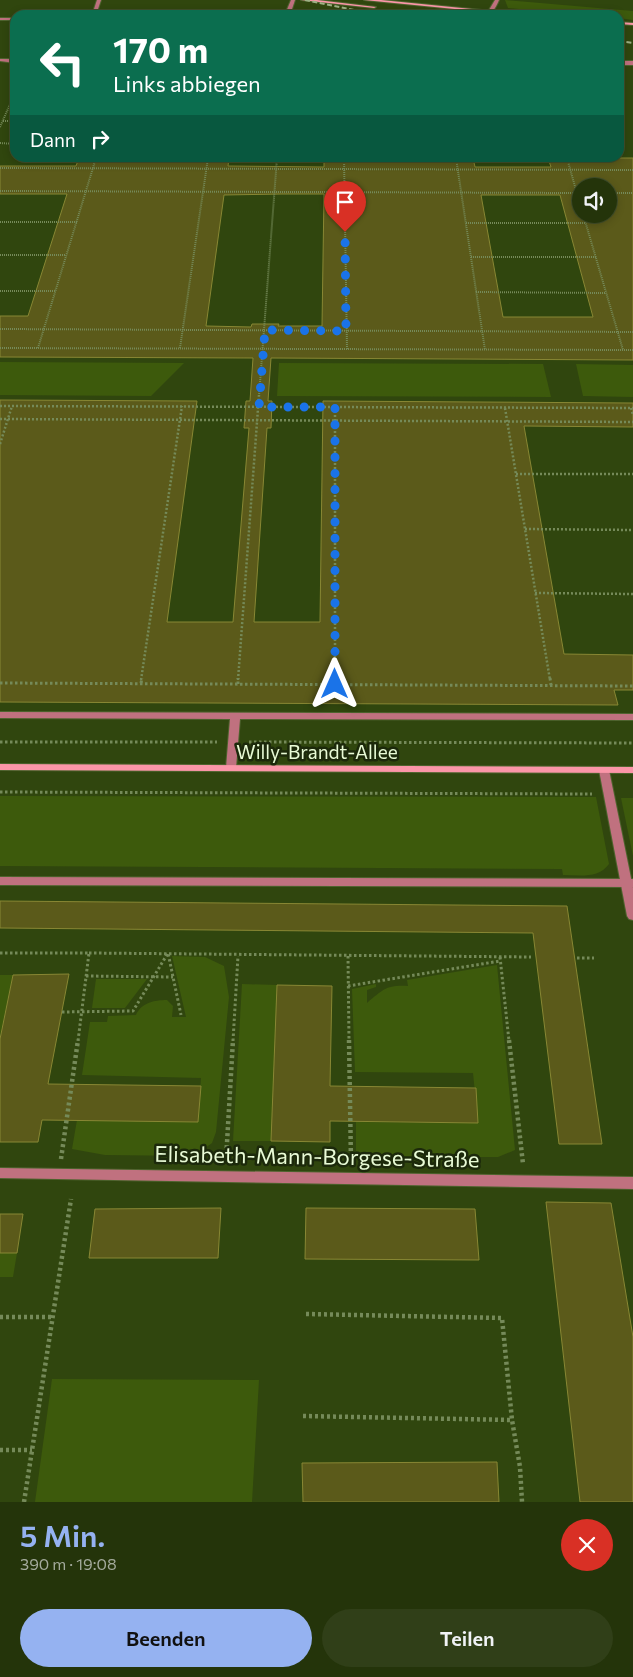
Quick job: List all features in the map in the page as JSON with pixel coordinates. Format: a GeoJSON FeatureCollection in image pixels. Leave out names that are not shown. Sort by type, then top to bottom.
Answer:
{"type":"FeatureCollection","features":[{"type":"Feature","properties":{"kind":"main road"},"geometry":{"type":"LineString","coordinates":[[303,0],[408,10]]}},
{"type":"Feature","properties":{"kind":"main road"},"geometry":{"type":"LineString","coordinates":[[366,0],[480,10]]}},
{"type":"Feature","properties":{"kind":"main road","name":"Willy-Brandt-Allee"},"geometry":{"type":"LineString","coordinates":[[0,767],[633,770]]}},
{"type":"Feature","properties":{"kind":"street"},"geometry":{"type":"LineString","coordinates":[[0,715],[633,717]]}},
{"type":"Feature","properties":{"kind":"street"},"geometry":{"type":"LineString","coordinates":[[232,768],[235,716]]}},
{"type":"Feature","properties":{"kind":"street"},"geometry":{"type":"LineString","coordinates":[[604,770],[630,883],[633,916]]}},
{"type":"Feature","properties":{"kind":"street"},"geometry":{"type":"LineString","coordinates":[[0,881],[630,883]]}},
{"type":"Feature","properties":{"kind":"street","name":"Elisabeth-Mann-Borgese-Straße"},"geometry":{"type":"LineString","coordinates":[[0,1173],[633,1183]]}},
{"type":"Feature","properties":{"kind":"path"},"geometry":{"type":"LineString","coordinates":[[0,127],[10,106]]}},
{"type":"Feature","properties":{"kind":"path"},"geometry":{"type":"LineString","coordinates":[[2,121],[10,121]]}},
{"type":"Feature","properties":{"kind":"path"},"geometry":{"type":"LineString","coordinates":[[38,348],[95,162]]}},
{"type":"Feature","properties":{"kind":"path"},"geometry":{"type":"LineString","coordinates":[[180,348],[207,162]]}},
{"type":"Feature","properties":{"kind":"path"},"geometry":{"type":"LineString","coordinates":[[238,684],[277,162]]}},
{"type":"Feature","properties":{"kind":"path"},"geometry":{"type":"LineString","coordinates":[[344,162],[347,349]]}},
{"type":"Feature","properties":{"kind":"path"},"geometry":{"type":"LineString","coordinates":[[457,162],[485,350]]}},
{"type":"Feature","properties":{"kind":"path"},"geometry":{"type":"LineString","coordinates":[[568,162],[572,178]]}},
{"type":"Feature","properties":{"kind":"path"},"geometry":{"type":"LineString","coordinates":[[0,168],[633,170]]}},
{"type":"Feature","properties":{"kind":"path"},"geometry":{"type":"LineString","coordinates":[[0,191],[572,193]]}},
{"type":"Feature","properties":{"kind":"path"},"geometry":{"type":"LineString","coordinates":[[617,193],[633,193]]}},
{"type":"Feature","properties":{"kind":"path"},"geometry":{"type":"LineString","coordinates":[[0,222],[76,222]]}},
{"type":"Feature","properties":{"kind":"path"},"geometry":{"type":"LineString","coordinates":[[466,223],[586,224],[623,350]]}},
{"type":"Feature","properties":{"kind":"path"},"geometry":{"type":"LineString","coordinates":[[0,255],[66,256]]}},
{"type":"Feature","properties":{"kind":"path"},"geometry":{"type":"LineString","coordinates":[[471,257],[596,257]]}},
{"type":"Feature","properties":{"kind":"path"},"geometry":{"type":"LineString","coordinates":[[0,291],[56,291]]}},
{"type":"Feature","properties":{"kind":"path"},"geometry":{"type":"LineString","coordinates":[[476,292],[606,293]]}},
{"type":"Feature","properties":{"kind":"path"},"geometry":{"type":"LineString","coordinates":[[0,329],[633,332]]}},
{"type":"Feature","properties":{"kind":"path"},"geometry":{"type":"LineString","coordinates":[[0,348],[633,350]]}},
{"type":"Feature","properties":{"kind":"path"},"geometry":{"type":"LineString","coordinates":[[0,406],[632,408],[633,415]]}},
{"type":"Feature","properties":{"kind":"path"},"geometry":{"type":"LineString","coordinates":[[0,444],[12,406]]}},
{"type":"Feature","properties":{"kind":"path"},"geometry":{"type":"LineString","coordinates":[[141,683],[182,406]]}},
{"type":"Feature","properties":{"kind":"path"},"geometry":{"type":"LineString","coordinates":[[335,407],[335,684]]}},
{"type":"Feature","properties":{"kind":"path"},"geometry":{"type":"LineString","coordinates":[[505,408],[551,685]]}},
{"type":"Feature","properties":{"kind":"path"},"geometry":{"type":"LineString","coordinates":[[0,419],[633,422]]}},
{"type":"Feature","properties":{"kind":"path"},"geometry":{"type":"LineString","coordinates":[[516,474],[633,474]]}},
{"type":"Feature","properties":{"kind":"path"},"geometry":{"type":"LineString","coordinates":[[525,529],[633,530]]}},
{"type":"Feature","properties":{"kind":"path"},"geometry":{"type":"LineString","coordinates":[[536,593],[633,594]]}},
{"type":"Feature","properties":{"kind":"path"},"geometry":{"type":"LineString","coordinates":[[0,682],[633,686]]}},
{"type":"Feature","properties":{"kind":"path"},"geometry":{"type":"LineString","coordinates":[[0,742],[633,743]]}},
{"type":"Feature","properties":{"kind":"path"},"geometry":{"type":"LineString","coordinates":[[0,792],[609,794]]}},
{"type":"Feature","properties":{"kind":"path"},"geometry":{"type":"LineString","coordinates":[[0,953],[168,953],[238,956],[500,959],[531,957]]}},
{"type":"Feature","properties":{"kind":"path"},"geometry":{"type":"LineString","coordinates":[[60,1160],[71,1096],[89,953]]}},
{"type":"Feature","properties":{"kind":"path"},"geometry":{"type":"LineString","coordinates":[[62,1012],[133,1011],[168,953]]}},
{"type":"Feature","properties":{"kind":"path"},"geometry":{"type":"LineString","coordinates":[[168,953],[181,1014]]}},
{"type":"Feature","properties":{"kind":"path"},"geometry":{"type":"LineString","coordinates":[[226,1162],[238,956]]}},
{"type":"Feature","properties":{"kind":"path"},"geometry":{"type":"LineString","coordinates":[[348,956],[351,1162]]}},
{"type":"Feature","properties":{"kind":"path"},"geometry":{"type":"LineString","coordinates":[[577,958],[594,958]]}},
{"type":"Feature","properties":{"kind":"path"},"geometry":{"type":"LineString","coordinates":[[348,986],[500,959]]}},
{"type":"Feature","properties":{"kind":"path"},"geometry":{"type":"LineString","coordinates":[[500,959],[523,1164]]}},
{"type":"Feature","properties":{"kind":"path"},"geometry":{"type":"LineString","coordinates":[[86,976],[173,977]]}},
{"type":"Feature","properties":{"kind":"path"},"geometry":{"type":"LineString","coordinates":[[24,1502],[71,1200]]}},
{"type":"Feature","properties":{"kind":"path"},"geometry":{"type":"LineString","coordinates":[[306,1314],[502,1318],[512,1420],[520,1467],[522,1502]]}},
{"type":"Feature","properties":{"kind":"path"},"geometry":{"type":"LineString","coordinates":[[0,1317],[52,1317]]}},
{"type":"Feature","properties":{"kind":"path"},"geometry":{"type":"LineString","coordinates":[[303,1416],[512,1420]]}},
{"type":"Feature","properties":{"kind":"path"},"geometry":{"type":"LineString","coordinates":[[0,1450],[32,1450]]}},
{"type":"Feature","properties":{"kind":"green space"},"geometry":{"type":"Polygon","coordinates":[[[505,0],[621,10],[530,10],[508,8],[505,0]]]}},
{"type":"Feature","properties":{"kind":"green space"},"geometry":{"type":"Polygon","coordinates":[[[624,10],[633,11],[633,20],[624,19],[624,10]]]}},
{"type":"Feature","properties":{"kind":"green space"},"geometry":{"type":"Polygon","coordinates":[[[0,362],[184,363],[151,396],[0,395],[0,362]]]}},
{"type":"Feature","properties":{"kind":"green space"},"geometry":{"type":"Polygon","coordinates":[[[279,363],[543,364],[551,397],[277,396],[279,363]]]}},
{"type":"Feature","properties":{"kind":"green space"},"geometry":{"type":"Polygon","coordinates":[[[576,364],[633,365],[633,397],[583,396],[576,364]]]}},
{"type":"Feature","properties":{"kind":"green space"},"geometry":{"type":"Polygon","coordinates":[[[0,796],[596,797],[609,864],[600,872],[582,875],[563,875],[562,869],[0,866],[0,796]]]}},
{"type":"Feature","properties":{"kind":"green space"},"geometry":{"type":"Polygon","coordinates":[[[621,798],[633,798],[633,856],[621,798]]]}},
{"type":"Feature","properties":{"kind":"green space"},"geometry":{"type":"Polygon","coordinates":[[[172,956],[205,957],[224,966],[229,997],[216,1132],[212,1143],[194,1156],[105,1155],[72,1149],[77,1120],[198,1122],[201,1078],[82,1075],[90,1022],[107,1022],[108,1016],[136,1015],[145,1005],[162,1000],[167,1000],[173,1006],[172,1017],[186,1017],[172,956]]]}},
{"type":"Feature","properties":{"kind":"green space"},"geometry":{"type":"Polygon","coordinates":[[[497,965],[515,1150],[498,1157],[368,1157],[356,1151],[356,1122],[478,1123],[473,1073],[355,1072],[352,989],[376,984],[376,987],[367,990],[367,1003],[377,994],[390,987],[408,986],[407,980],[497,965]]]}},
{"type":"Feature","properties":{"kind":"green space"},"geometry":{"type":"Polygon","coordinates":[[[0,975],[13,975],[0,1036],[0,975]]]}},
{"type":"Feature","properties":{"kind":"green space"},"geometry":{"type":"Polygon","coordinates":[[[96,979],[147,979],[125,1008],[92,1008],[96,979]]]}},
{"type":"Feature","properties":{"kind":"green space"},"geometry":{"type":"Polygon","coordinates":[[[242,984],[277,985],[271,1141],[233,1141],[242,984]]]}},
{"type":"Feature","properties":{"kind":"green space"},"geometry":{"type":"Polygon","coordinates":[[[0,1253],[17,1253],[13,1277],[0,1277],[0,1253]]]}},
{"type":"Feature","properties":{"kind":"green space"},"geometry":{"type":"Polygon","coordinates":[[[52,1379],[259,1380],[252,1502],[35,1502],[52,1379]]]}},
{"type":"Feature","properties":{"kind":"building"},"geometry":{"type":"Polygon","coordinates":[[[624,158],[633,158],[633,360],[271,358],[268,401],[272,401],[271,428],[267,428],[254,622],[320,622],[323,401],[633,403],[633,427],[524,426],[564,654],[633,655],[633,690],[614,690],[618,705],[0,702],[0,400],[197,401],[167,622],[233,622],[249,428],[244,428],[246,401],[250,401],[253,358],[0,357],[0,316],[28,316],[67,194],[0,194],[0,166],[76,166],[78,162],[228,162],[228,166],[324,167],[324,162],[474,162],[475,167],[551,167],[549,162],[624,162],[624,158]],[[324,194],[224,195],[206,326],[251,327],[252,324],[279,324],[278,326],[322,326],[324,194]],[[481,195],[503,317],[593,317],[560,195],[481,195]]]}},
{"type":"Feature","properties":{"kind":"building"},"geometry":{"type":"Polygon","coordinates":[[[0,901],[567,906],[602,1144],[559,1144],[533,933],[0,928],[0,901]]]}},
{"type":"Feature","properties":{"kind":"building"},"geometry":{"type":"Polygon","coordinates":[[[69,974],[48,1084],[201,1086],[198,1122],[42,1120],[38,1142],[0,1142],[0,1039],[13,975],[69,974]]]}},
{"type":"Feature","properties":{"kind":"building"},"geometry":{"type":"Polygon","coordinates":[[[277,985],[332,986],[330,1086],[476,1088],[478,1123],[330,1121],[330,1142],[271,1141],[277,985]]]}},
{"type":"Feature","properties":{"kind":"building"},"geometry":{"type":"Polygon","coordinates":[[[546,1202],[611,1203],[633,1337],[633,1502],[580,1502],[546,1202]]]}},
{"type":"Feature","properties":{"kind":"building"},"geometry":{"type":"Polygon","coordinates":[[[221,1208],[218,1258],[89,1258],[95,1209],[221,1208]]]}},
{"type":"Feature","properties":{"kind":"building"},"geometry":{"type":"Polygon","coordinates":[[[306,1208],[475,1209],[479,1260],[305,1259],[306,1208]]]}},
{"type":"Feature","properties":{"kind":"building"},"geometry":{"type":"Polygon","coordinates":[[[0,1214],[23,1214],[17,1253],[0,1253],[0,1214]]]}},
{"type":"Feature","properties":{"kind":"building"},"geometry":{"type":"Polygon","coordinates":[[[497,1462],[499,1502],[303,1502],[302,1463],[497,1462]]]}},
{"type":"Feature","properties":{"kind":"railway"},"geometry":{"type":"LineString","coordinates":[[305,0],[354,10]]}},
{"type":"Feature","properties":{"kind":"railway"},"geometry":{"type":"LineString","coordinates":[[624,42],[633,43]]}},
{"type":"Feature","properties":{"kind":"route"},"geometry":{"type":"LineString","coordinates":[[335,684],[335,407],[259,407],[265,330],[346,331],[345,232]]}}]}
